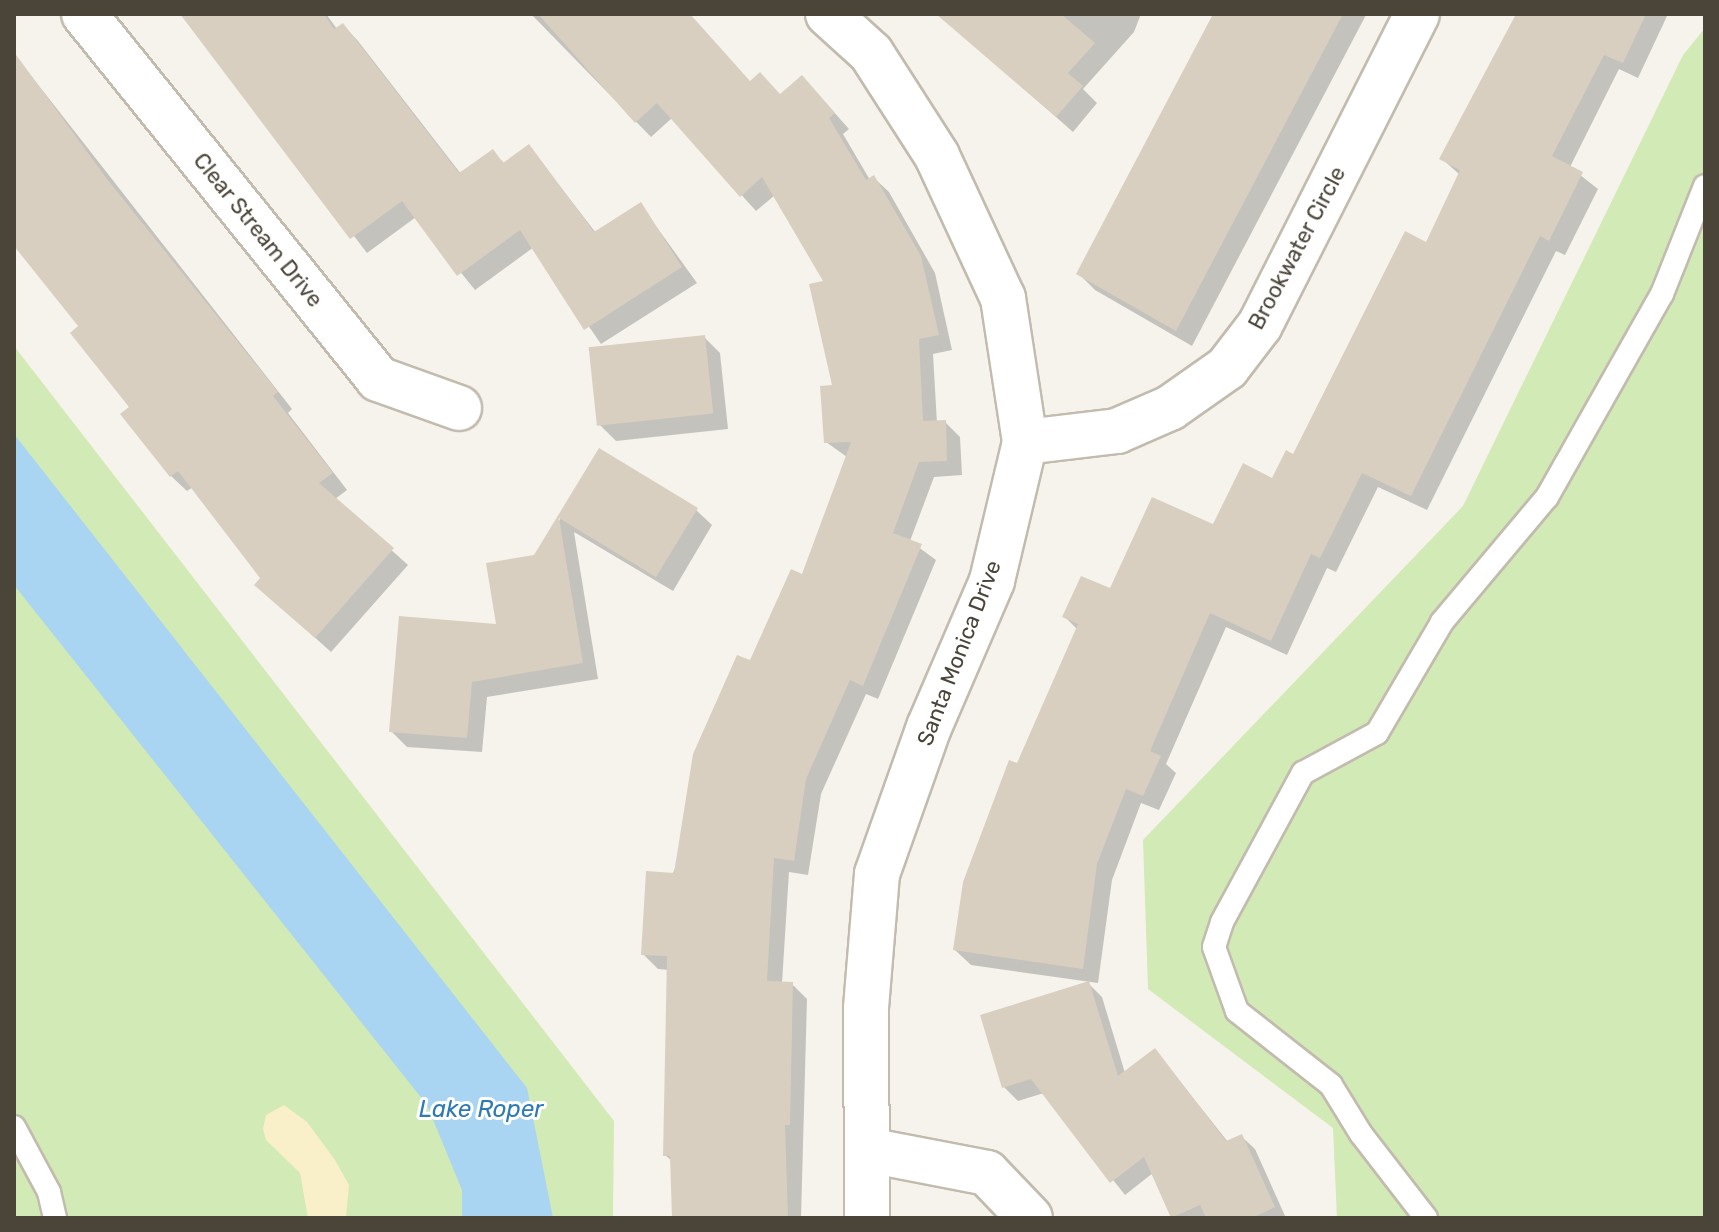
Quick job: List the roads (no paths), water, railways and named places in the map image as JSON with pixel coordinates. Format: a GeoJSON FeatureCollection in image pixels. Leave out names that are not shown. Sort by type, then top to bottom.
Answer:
{"type":"FeatureCollection","features":[{"type":"Feature","properties":{"kind":"street","name":"Clear Stream Drive"},"geometry":{"type":"LineString","coordinates":[[84,14],[378,379],[459,408]]}},
{"type":"Feature","properties":{"kind":"street","name":"Santa Monica Drive"},"geometry":{"type":"LineString","coordinates":[[828,14],[871,53],[937,156],[1003,298],[1025,442],[992,581],[929,727],[877,874],[866,1009],[867,1218]]}},
{"type":"Feature","properties":{"kind":"street","name":"Brookwater Circle"},"geometry":{"type":"LineString","coordinates":[[1025,442],[1117,431],[1170,408],[1227,368],[1260,325],[1417,14]]}},
{"type":"Feature","properties":{"kind":"street"},"geometry":{"type":"LineString","coordinates":[[868,1150],[987,1173],[1030,1218]]}},
{"type":"Feature","properties":{"kind":"lane"},"geometry":{"type":"LineString","coordinates":[[1426,1218],[1361,1134],[1331,1085],[1237,1011],[1214,947],[1222,922],[1303,773],[1377,733],[1442,622],[1547,497],[1662,294],[1705,186]]}},
{"type":"Feature","properties":{"kind":"lane"},"geometry":{"type":"LineString","coordinates":[[14,1127],[49,1192],[55,1218]]}},
{"type":"Feature","properties":{"kind":"water","name":"Lake Roper"},"geometry":{"type":"Polygon","coordinates":[[[14,434],[527,1088],[553,1218],[462,1218],[462,1190],[427,1105],[14,585],[14,434]]]}}]}
